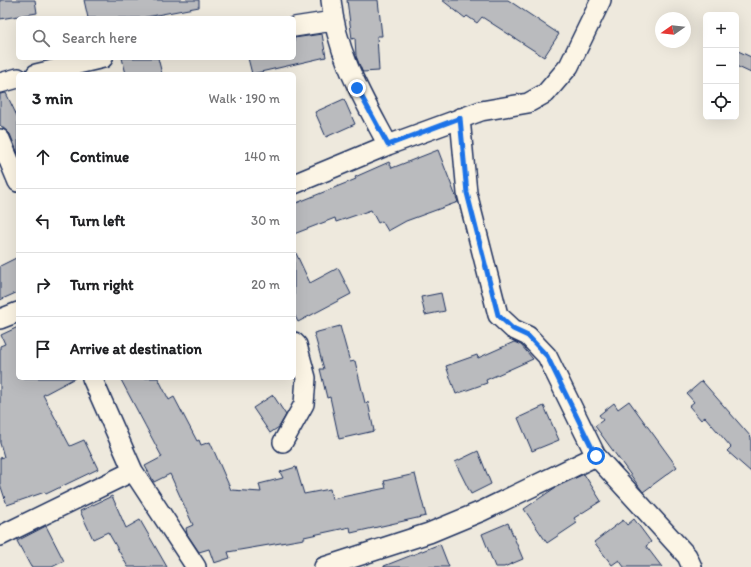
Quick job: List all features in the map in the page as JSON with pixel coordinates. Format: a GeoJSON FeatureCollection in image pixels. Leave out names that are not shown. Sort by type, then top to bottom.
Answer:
{"type":"FeatureCollection","features":[{"type":"Feature","properties":{"kind":"street"},"geometry":{"type":"LineString","coordinates":[[331,0],[333,21],[343,55],[357,88],[388,145]]}},
{"type":"Feature","properties":{"kind":"street"},"geometry":{"type":"LineString","coordinates":[[296,183],[388,145],[481,110],[528,103],[546,93],[569,66],[601,0]]}},
{"type":"Feature","properties":{"kind":"street"},"geometry":{"type":"LineString","coordinates":[[296,27],[333,21]]}},
{"type":"Feature","properties":{"kind":"street"},"geometry":{"type":"LineString","coordinates":[[44,72],[95,60]]}},
{"type":"Feature","properties":{"kind":"street"},"geometry":{"type":"LineString","coordinates":[[0,83],[16,79]]}},
{"type":"Feature","properties":{"kind":"street"},"geometry":{"type":"LineString","coordinates":[[460,118],[467,193],[498,315],[513,329],[528,336],[547,356],[596,456],[687,556],[692,567]]}},
{"type":"Feature","properties":{"kind":"street"},"geometry":{"type":"LineString","coordinates":[[0,139],[16,177]]}},
{"type":"Feature","properties":{"kind":"street"},"geometry":{"type":"LineString","coordinates":[[0,319],[16,313]]}},
{"type":"Feature","properties":{"kind":"street"},"geometry":{"type":"LineString","coordinates":[[283,442],[304,404],[306,378],[296,344]]}},
{"type":"Feature","properties":{"kind":"street"},"geometry":{"type":"LineString","coordinates":[[93,380],[133,471],[196,567]]}},
{"type":"Feature","properties":{"kind":"street"},"geometry":{"type":"LineString","coordinates":[[324,567],[442,528],[482,511],[596,456]]}},
{"type":"Feature","properties":{"kind":"street"},"geometry":{"type":"LineString","coordinates":[[0,536],[133,471]]}},
{"type":"Feature","properties":{"kind":"building"},"geometry":{"type":"Polygon","coordinates":[[[0,0],[35,0],[37,13],[0,19],[0,0]]]}},
{"type":"Feature","properties":{"kind":"building"},"geometry":{"type":"Polygon","coordinates":[[[84,0],[199,0],[199,7],[152,16],[88,16],[84,0]]]}},
{"type":"Feature","properties":{"kind":"building"},"geometry":{"type":"Polygon","coordinates":[[[347,0],[378,0],[382,36],[377,36],[379,71],[362,71],[356,56],[355,38],[352,39],[347,0]]]}},
{"type":"Feature","properties":{"kind":"building"},"geometry":{"type":"Polygon","coordinates":[[[442,0],[508,0],[559,34],[544,57],[482,17],[477,23],[467,16],[465,18],[442,0]]]}},
{"type":"Feature","properties":{"kind":"building"},"geometry":{"type":"Polygon","coordinates":[[[322,34],[326,57],[261,72],[252,72],[248,60],[296,60],[296,38],[322,34]]]}},
{"type":"Feature","properties":{"kind":"building"},"geometry":{"type":"Polygon","coordinates":[[[739,51],[751,57],[751,73],[739,67],[739,51]]]}},
{"type":"Feature","properties":{"kind":"building"},"geometry":{"type":"Polygon","coordinates":[[[122,60],[158,60],[162,72],[126,72],[122,60]]]}},
{"type":"Feature","properties":{"kind":"building"},"geometry":{"type":"Polygon","coordinates":[[[6,93],[16,114],[16,149],[10,134],[0,125],[0,94],[6,93]]]}},
{"type":"Feature","properties":{"kind":"building"},"geometry":{"type":"Polygon","coordinates":[[[344,99],[355,124],[326,137],[315,112],[344,99]]]}},
{"type":"Feature","properties":{"kind":"building"},"geometry":{"type":"Polygon","coordinates":[[[438,150],[458,202],[406,221],[388,231],[382,221],[378,223],[371,210],[336,222],[335,218],[296,233],[296,203],[356,179],[355,177],[389,162],[392,168],[438,150]]]}},
{"type":"Feature","properties":{"kind":"building"},"geometry":{"type":"Polygon","coordinates":[[[296,253],[310,283],[338,268],[351,294],[298,322],[296,318],[296,253]]]}},
{"type":"Feature","properties":{"kind":"building"},"geometry":{"type":"Polygon","coordinates":[[[16,258],[16,293],[0,300],[0,266],[16,258]]]}},
{"type":"Feature","properties":{"kind":"building"},"geometry":{"type":"Polygon","coordinates":[[[441,293],[445,311],[425,315],[421,297],[441,293]]]}},
{"type":"Feature","properties":{"kind":"building"},"geometry":{"type":"Polygon","coordinates":[[[340,326],[350,362],[355,361],[365,403],[368,402],[374,431],[339,439],[330,397],[327,398],[320,369],[324,369],[314,333],[340,326]]]}},
{"type":"Feature","properties":{"kind":"building"},"geometry":{"type":"Polygon","coordinates":[[[16,328],[16,380],[71,380],[43,395],[70,446],[84,440],[98,469],[46,494],[45,492],[7,505],[0,484],[0,458],[4,457],[0,443],[0,346],[5,344],[1,335],[16,328]]]}},
{"type":"Feature","properties":{"kind":"building"},"geometry":{"type":"Polygon","coordinates":[[[514,342],[521,345],[533,359],[486,380],[487,383],[456,394],[446,366],[477,355],[478,358],[514,342]]]}},
{"type":"Feature","properties":{"kind":"building"},"geometry":{"type":"Polygon","coordinates":[[[121,380],[159,380],[169,400],[174,397],[197,441],[199,440],[201,445],[210,442],[231,490],[261,492],[259,484],[283,478],[280,472],[296,467],[304,494],[330,489],[332,499],[386,488],[384,481],[415,474],[426,516],[351,533],[350,527],[304,537],[304,539],[228,552],[230,558],[214,563],[209,549],[199,552],[187,534],[186,528],[193,525],[170,474],[154,482],[145,466],[162,457],[121,380]]]}},
{"type":"Feature","properties":{"kind":"building"},"geometry":{"type":"Polygon","coordinates":[[[702,381],[751,437],[751,472],[727,451],[731,447],[705,417],[701,420],[689,406],[694,402],[687,394],[702,381]]]}},
{"type":"Feature","properties":{"kind":"building"},"geometry":{"type":"Polygon","coordinates":[[[273,395],[286,415],[279,427],[270,433],[253,408],[273,395]]]}},
{"type":"Feature","properties":{"kind":"building"},"geometry":{"type":"Polygon","coordinates":[[[629,401],[677,467],[643,492],[595,426],[603,420],[599,415],[614,403],[618,409],[629,401]]]}},
{"type":"Feature","properties":{"kind":"building"},"geometry":{"type":"Polygon","coordinates":[[[544,406],[559,440],[532,451],[518,418],[544,406]]]}},
{"type":"Feature","properties":{"kind":"building"},"geometry":{"type":"Polygon","coordinates":[[[478,451],[491,484],[471,494],[455,462],[478,451]]]}},
{"type":"Feature","properties":{"kind":"building"},"geometry":{"type":"Polygon","coordinates":[[[584,474],[601,501],[574,518],[577,523],[547,543],[524,509],[556,487],[584,474]]]}},
{"type":"Feature","properties":{"kind":"building"},"geometry":{"type":"Polygon","coordinates":[[[112,496],[126,528],[140,520],[167,567],[128,567],[108,532],[93,539],[80,511],[112,496]]]}},
{"type":"Feature","properties":{"kind":"building"},"geometry":{"type":"Polygon","coordinates":[[[634,519],[651,542],[646,546],[662,567],[624,567],[619,560],[612,565],[594,542],[623,520],[627,525],[634,519]]]}},
{"type":"Feature","properties":{"kind":"building"},"geometry":{"type":"Polygon","coordinates":[[[508,523],[523,559],[504,567],[495,567],[482,534],[508,523]]]}},
{"type":"Feature","properties":{"kind":"building"},"geometry":{"type":"Polygon","coordinates":[[[46,526],[64,561],[52,567],[31,567],[17,541],[46,526]]]}},
{"type":"Feature","properties":{"kind":"building"},"geometry":{"type":"Polygon","coordinates":[[[440,544],[449,567],[384,567],[384,566],[440,544]]]}},
{"type":"Feature","properties":{"kind":"route"},"geometry":{"type":"LineString","coordinates":[[357,88],[388,145],[460,118],[467,193],[498,315],[513,329],[528,336],[547,356],[596,456]]}}]}
